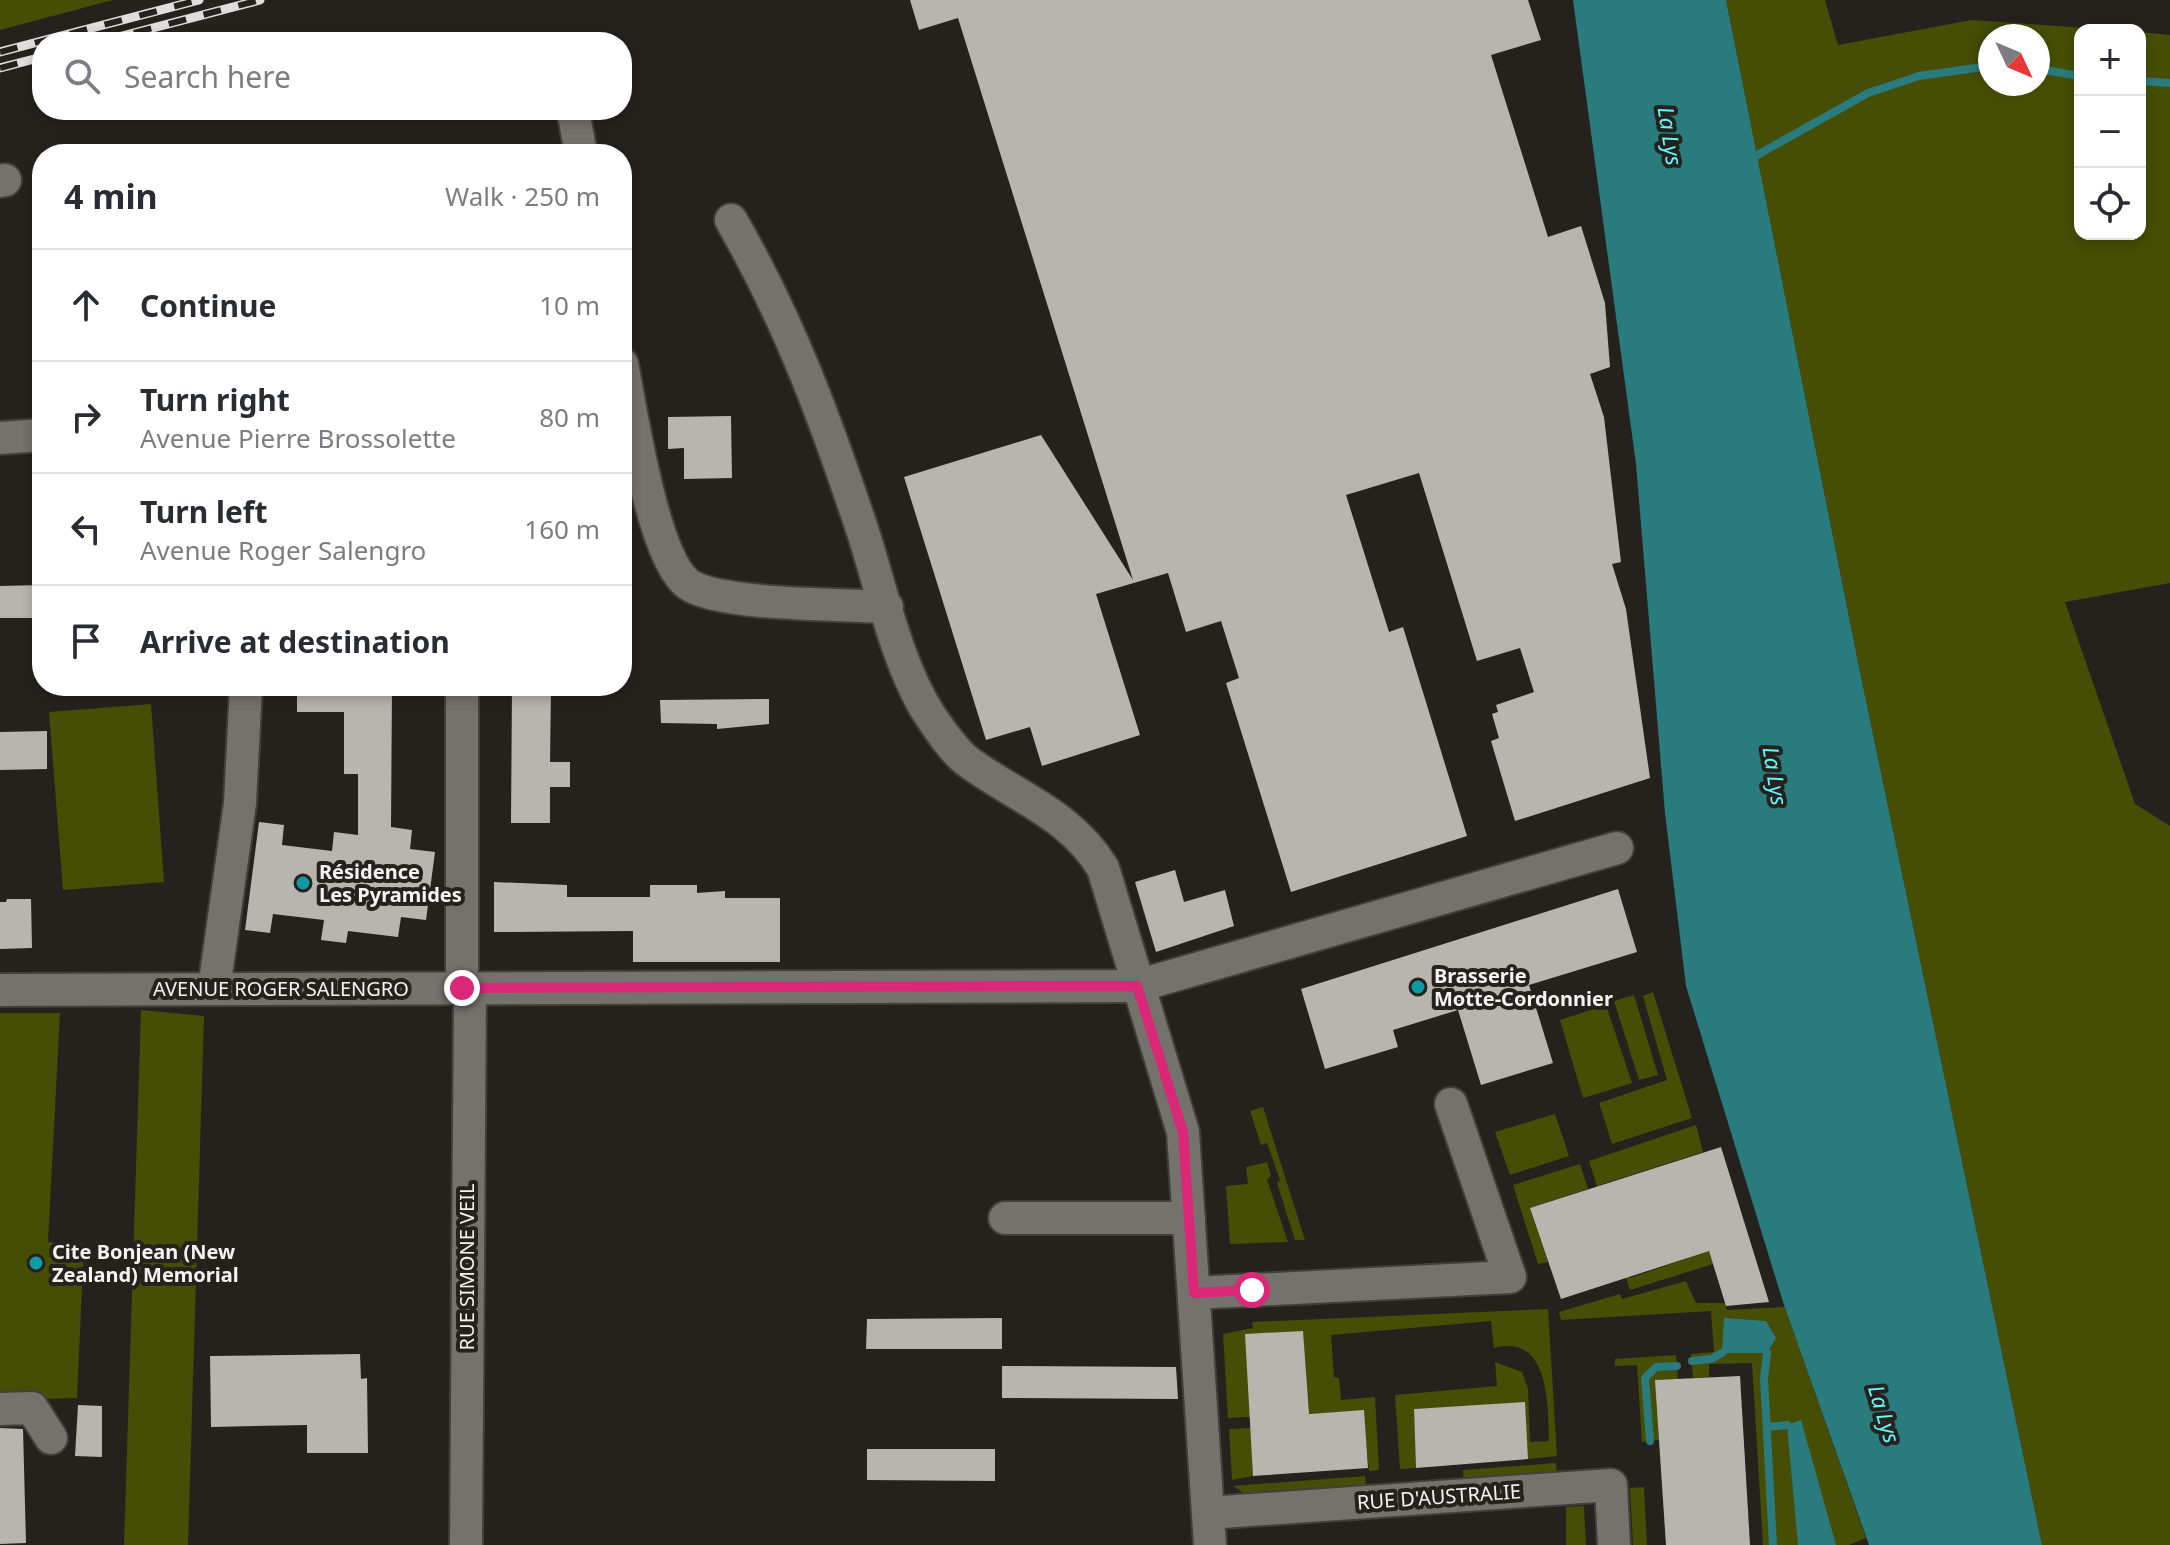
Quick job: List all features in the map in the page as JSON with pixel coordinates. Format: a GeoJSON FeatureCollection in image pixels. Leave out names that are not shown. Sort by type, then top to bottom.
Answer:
{"type":"FeatureCollection","features":[{"type":"Feature","properties":{"kind":"street"},"geometry":{"type":"LineString","coordinates":[[575,120],[579,144]]}},
{"type":"Feature","properties":{"kind":"street"},"geometry":{"type":"LineString","coordinates":[[731,220],[771,289],[823,413],[908,669],[928,713],[964,759],[1047,811],[1086,841],[1103,868],[1179,1116],[1189,1218],[1210,1545]]}},
{"type":"Feature","properties":{"kind":"street"},"geometry":{"type":"LineString","coordinates":[[632,417],[641,464],[666,553],[686,584],[713,595],[887,607]]}},
{"type":"Feature","properties":{"kind":"street"},"geometry":{"type":"LineString","coordinates":[[0,438],[32,436]]}},
{"type":"Feature","properties":{"kind":"street"},"geometry":{"type":"LineString","coordinates":[[214,989],[240,803],[245,696]]}},
{"type":"Feature","properties":{"kind":"street","name":"RUE SIMONE VEIL"},"geometry":{"type":"LineString","coordinates":[[462,696],[466,988],[466,1545]]}},
{"type":"Feature","properties":{"kind":"street","name":"AVENUE ROGER SALENGRO"},"geometry":{"type":"LineString","coordinates":[[0,990],[1137,986],[1617,848]]}},
{"type":"Feature","properties":{"kind":"street"},"geometry":{"type":"LineString","coordinates":[[1194,1293],[1510,1277],[1451,1104]]}},
{"type":"Feature","properties":{"kind":"street"},"geometry":{"type":"LineString","coordinates":[[1005,1218],[1189,1218]]}},
{"type":"Feature","properties":{"kind":"street"},"geometry":{"type":"LineString","coordinates":[[0,1409],[32,1408],[51,1438]]}},
{"type":"Feature","properties":{"kind":"street","name":"RUE D'AUSTRALIE"},"geometry":{"type":"LineString","coordinates":[[1208,1513],[1611,1485],[1614,1545]]}},
{"type":"Feature","properties":{"kind":"green space"},"geometry":{"type":"Polygon","coordinates":[[[0,0],[113,0],[0,30],[0,0]]]}},
{"type":"Feature","properties":{"kind":"green space"},"geometry":{"type":"Polygon","coordinates":[[[1726,0],[1825,0],[1838,45],[1972,20],[2029,24],[1978,24],[1978,96],[2050,96],[2050,25],[2074,27],[2074,240],[2146,240],[2146,33],[2170,35],[2170,583],[2065,602],[2135,804],[2170,826],[2170,1545],[2042,1545],[1860,672],[1726,0]]]}},
{"type":"Feature","properties":{"kind":"green space"},"geometry":{"type":"Polygon","coordinates":[[[151,704],[164,882],[63,890],[49,712],[151,704]]]}},
{"type":"Feature","properties":{"kind":"green space"},"geometry":{"type":"Polygon","coordinates":[[[1653,992],[1692,1118],[1612,1144],[1599,1103],[1667,1080],[1643,996],[1653,992]]]}},
{"type":"Feature","properties":{"kind":"green space"},"geometry":{"type":"Polygon","coordinates":[[[1634,995],[1658,1075],[1639,1080],[1614,1001],[1634,995]]]}},
{"type":"Feature","properties":{"kind":"green space"},"geometry":{"type":"Polygon","coordinates":[[[1606,1005],[1632,1083],[1583,1098],[1560,1020],[1606,1005]]]}},
{"type":"Feature","properties":{"kind":"green space"},"geometry":{"type":"Polygon","coordinates":[[[141,1010],[204,1016],[188,1545],[124,1545],[141,1010]]]}},
{"type":"Feature","properties":{"kind":"green space"},"geometry":{"type":"Polygon","coordinates":[[[0,1013],[60,1013],[48,1242],[84,1244],[77,1398],[0,1400],[0,1013]]]}},
{"type":"Feature","properties":{"kind":"green space"},"geometry":{"type":"Polygon","coordinates":[[[1263,1107],[1305,1240],[1295,1240],[1277,1183],[1280,1180],[1267,1143],[1261,1145],[1250,1111],[1263,1107]]]}},
{"type":"Feature","properties":{"kind":"green space"},"geometry":{"type":"Polygon","coordinates":[[[1555,1114],[1569,1156],[1510,1175],[1495,1132],[1555,1114]]]}},
{"type":"Feature","properties":{"kind":"green space"},"geometry":{"type":"Polygon","coordinates":[[[1696,1125],[1703,1152],[1600,1185],[1630,1278],[1688,1258],[1681,1232],[1709,1249],[1713,1264],[1630,1290],[1589,1161],[1696,1125]]]}},
{"type":"Feature","properties":{"kind":"green space"},"geometry":{"type":"Polygon","coordinates":[[[1267,1162],[1271,1176],[1267,1180],[1288,1242],[1230,1244],[1226,1186],[1248,1184],[1246,1167],[1267,1162]]]}},
{"type":"Feature","properties":{"kind":"green space"},"geometry":{"type":"Polygon","coordinates":[[[1580,1164],[1588,1189],[1530,1208],[1548,1262],[1538,1264],[1513,1185],[1580,1164]]]}},
{"type":"Feature","properties":{"kind":"green space"},"geometry":{"type":"Polygon","coordinates":[[[1686,1281],[1696,1303],[1725,1303],[1727,1310],[1785,1307],[1866,1538],[1849,1545],[1763,1545],[1752,1363],[1709,1364],[1709,1377],[1693,1378],[1691,1354],[1714,1352],[1711,1311],[1561,1320],[1559,1312],[1620,1294],[1622,1299],[1686,1281]]]}},
{"type":"Feature","properties":{"kind":"green space"},"geometry":{"type":"Polygon","coordinates":[[[1548,1309],[1557,1456],[1528,1459],[1524,1403],[1414,1409],[1416,1468],[1400,1469],[1395,1395],[1497,1386],[1495,1362],[1522,1372],[1528,1389],[1530,1442],[1549,1441],[1546,1392],[1536,1362],[1526,1351],[1512,1346],[1494,1348],[1491,1321],[1331,1335],[1334,1377],[1339,1378],[1341,1400],[1375,1397],[1379,1470],[1369,1471],[1363,1411],[1228,1418],[1223,1334],[1253,1328],[1252,1322],[1548,1309]]]}},
{"type":"Feature","properties":{"kind":"green space"},"geometry":{"type":"Polygon","coordinates":[[[1676,1355],[1678,1379],[1656,1380],[1659,1440],[1642,1442],[1637,1365],[1615,1366],[1615,1359],[1676,1355]]]}},
{"type":"Feature","properties":{"kind":"green space"},"geometry":{"type":"Polygon","coordinates":[[[1251,1428],[1253,1476],[1232,1480],[1229,1429],[1251,1428]]]}},
{"type":"Feature","properties":{"kind":"green space"},"geometry":{"type":"Polygon","coordinates":[[[1556,1463],[1557,1477],[1464,1483],[1463,1470],[1556,1463]]]}},
{"type":"Feature","properties":{"kind":"green space"},"geometry":{"type":"Polygon","coordinates":[[[1365,1476],[1366,1489],[1247,1495],[1233,1486],[1365,1476]]]}},
{"type":"Feature","properties":{"kind":"green space"},"geometry":{"type":"Polygon","coordinates":[[[1644,1487],[1647,1545],[1633,1545],[1630,1488],[1644,1487]]]}},
{"type":"Feature","properties":{"kind":"green space"},"geometry":{"type":"Polygon","coordinates":[[[1584,1506],[1586,1545],[1566,1545],[1566,1507],[1584,1506]]]}},
{"type":"Feature","properties":{"kind":"water","name":"La Lys"},"geometry":{"type":"Polygon","coordinates":[[[1573,0],[1726,0],[1860,672],[2042,1545],[1869,1545],[1783,1302],[1686,986],[1665,813],[1636,464],[1573,0]]]}},
{"type":"Feature","properties":{"kind":"water"},"geometry":{"type":"Polygon","coordinates":[[[1724,1318],[1766,1321],[1776,1338],[1767,1353],[1722,1353],[1724,1318]]]}},
{"type":"Feature","properties":{"kind":"water"},"geometry":{"type":"Polygon","coordinates":[[[1801,1420],[1836,1545],[1798,1545],[1787,1425],[1801,1420]]]}},
{"type":"Feature","properties":{"kind":"building"},"geometry":{"type":"Polygon","coordinates":[[[910,0],[1528,0],[1541,40],[1491,55],[1548,237],[1581,226],[1605,303],[1610,367],[1590,374],[1604,417],[1621,562],[1612,564],[1626,609],[1650,778],[1515,821],[1491,741],[1499,738],[1492,714],[1498,712],[1496,705],[1534,692],[1520,648],[1477,661],[1419,473],[1346,495],[1389,632],[1403,627],[1467,836],[1291,892],[1226,683],[1239,678],[1221,621],[1186,632],[1168,573],[1096,594],[1140,735],[1042,766],[1030,727],[986,740],[904,477],[1041,435],[1133,580],[958,18],[919,30],[910,0]]]}},
{"type":"Feature","properties":{"kind":"building"},"geometry":{"type":"Polygon","coordinates":[[[731,416],[732,478],[684,479],[684,448],[668,449],[668,417],[731,416]]]}},
{"type":"Feature","properties":{"kind":"building"},"geometry":{"type":"Polygon","coordinates":[[[32,585],[32,618],[0,618],[0,586],[32,585]]]}},
{"type":"Feature","properties":{"kind":"building"},"geometry":{"type":"Polygon","coordinates":[[[297,696],[392,696],[391,827],[412,830],[410,849],[435,852],[426,920],[401,917],[398,937],[348,931],[346,943],[321,940],[324,920],[273,914],[270,933],[245,930],[259,822],[284,825],[282,845],[332,851],[334,832],[358,835],[358,774],[344,774],[344,712],[297,712],[297,696]]]}},
{"type":"Feature","properties":{"kind":"building"},"geometry":{"type":"Polygon","coordinates":[[[512,696],[551,696],[550,762],[570,762],[570,787],[550,787],[550,823],[511,823],[512,696]]]}},
{"type":"Feature","properties":{"kind":"building"},"geometry":{"type":"Polygon","coordinates":[[[769,699],[769,724],[717,729],[717,724],[661,723],[660,700],[769,699]]]}},
{"type":"Feature","properties":{"kind":"building"},"geometry":{"type":"Polygon","coordinates":[[[47,731],[47,769],[0,770],[0,732],[47,731]]]}},
{"type":"Feature","properties":{"kind":"building"},"geometry":{"type":"Polygon","coordinates":[[[1175,870],[1184,902],[1225,890],[1234,926],[1156,952],[1135,882],[1175,870]]]}},
{"type":"Feature","properties":{"kind":"building"},"geometry":{"type":"Polygon","coordinates":[[[494,882],[567,885],[567,897],[650,897],[650,885],[697,885],[697,893],[725,891],[725,898],[780,898],[780,962],[633,962],[633,931],[494,932],[494,882]]]}},
{"type":"Feature","properties":{"kind":"building","name":"Brasserie Motte-Cordonnier"},"geometry":{"type":"Polygon","coordinates":[[[1618,889],[1637,952],[1529,985],[1553,1063],[1481,1085],[1458,1010],[1393,1030],[1398,1047],[1325,1069],[1301,989],[1618,889]]]}},
{"type":"Feature","properties":{"kind":"building"},"geometry":{"type":"Polygon","coordinates":[[[31,899],[32,948],[0,949],[0,902],[31,899]]]}},
{"type":"Feature","properties":{"kind":"building"},"geometry":{"type":"Polygon","coordinates":[[[1721,1147],[1769,1302],[1726,1306],[1709,1251],[1561,1299],[1530,1208],[1721,1147]]]}},
{"type":"Feature","properties":{"kind":"building"},"geometry":{"type":"Polygon","coordinates":[[[1002,1318],[1002,1349],[866,1349],[867,1319],[1002,1318]]]}},
{"type":"Feature","properties":{"kind":"building"},"geometry":{"type":"Polygon","coordinates":[[[1303,1331],[1309,1414],[1364,1410],[1368,1468],[1253,1476],[1245,1334],[1303,1331]]]}},
{"type":"Feature","properties":{"kind":"building"},"geometry":{"type":"Polygon","coordinates":[[[360,1354],[361,1379],[367,1378],[368,1453],[307,1453],[307,1425],[211,1427],[210,1356],[360,1354]]]}},
{"type":"Feature","properties":{"kind":"building"},"geometry":{"type":"Polygon","coordinates":[[[1002,1366],[1176,1367],[1178,1399],[1002,1398],[1002,1366]]]}},
{"type":"Feature","properties":{"kind":"building"},"geometry":{"type":"Polygon","coordinates":[[[1740,1376],[1750,1545],[1666,1545],[1655,1380],[1740,1376]]]}},
{"type":"Feature","properties":{"kind":"building"},"geometry":{"type":"Polygon","coordinates":[[[1525,1402],[1528,1459],[1416,1468],[1414,1409],[1525,1402]]]}},
{"type":"Feature","properties":{"kind":"building"},"geometry":{"type":"Polygon","coordinates":[[[78,1405],[102,1406],[102,1457],[75,1456],[78,1405]]]}},
{"type":"Feature","properties":{"kind":"building"},"geometry":{"type":"Polygon","coordinates":[[[0,1428],[23,1429],[26,1543],[0,1544],[0,1428]]]}},
{"type":"Feature","properties":{"kind":"building"},"geometry":{"type":"Polygon","coordinates":[[[867,1449],[995,1449],[995,1481],[867,1480],[867,1449]]]}},
{"type":"Feature","properties":{"kind":"waterway"},"geometry":{"type":"LineString","coordinates":[[1750,159],[1868,93],[1919,76],[1978,68]]}},
{"type":"Feature","properties":{"kind":"waterway"},"geometry":{"type":"LineString","coordinates":[[2050,71],[2074,75]]}},
{"type":"Feature","properties":{"kind":"waterway"},"geometry":{"type":"LineString","coordinates":[[2146,81],[2170,83]]}},
{"type":"Feature","properties":{"kind":"waterway"},"geometry":{"type":"LineString","coordinates":[[1692,1361],[1711,1359],[1722,1353]]}},
{"type":"Feature","properties":{"kind":"waterway"},"geometry":{"type":"LineString","coordinates":[[1767,1353],[1764,1378],[1773,1545]]}},
{"type":"Feature","properties":{"kind":"waterway"},"geometry":{"type":"LineString","coordinates":[[1650,1441],[1645,1378],[1656,1367],[1677,1366]]}},
{"type":"Feature","properties":{"kind":"waterway"},"geometry":{"type":"LineString","coordinates":[[1767,1427],[1787,1425]]}},
{"type":"Feature","properties":{"kind":"railway"},"geometry":{"type":"LineString","coordinates":[[77,32],[199,0]]}},
{"type":"Feature","properties":{"kind":"railway"},"geometry":{"type":"LineString","coordinates":[[137,32],[260,0]]}},
{"type":"Feature","properties":{"kind":"railway"},"geometry":{"type":"LineString","coordinates":[[0,52],[32,44]]}},
{"type":"Feature","properties":{"kind":"railway"},"geometry":{"type":"LineString","coordinates":[[0,68],[32,60]]}},
{"type":"Feature","properties":{"kind":"place","name":"Résidence Les Pyramides"},"geometry":{"type":"Point","coordinates":[303,883]}},
{"type":"Feature","properties":{"kind":"place","name":"Brasserie Motte-Cordonnier"},"geometry":{"type":"Point","coordinates":[1418,987]}},
{"type":"Feature","properties":{"kind":"place","name":"Cite Bonjean (New Zealand) Memorial"},"geometry":{"type":"Point","coordinates":[36,1263]}},
{"type":"Feature","properties":{"kind":"route"},"geometry":{"type":"LineString","coordinates":[[462,988],[1137,986],[1183,1132],[1194,1293],[1252,1290]]}}]}
